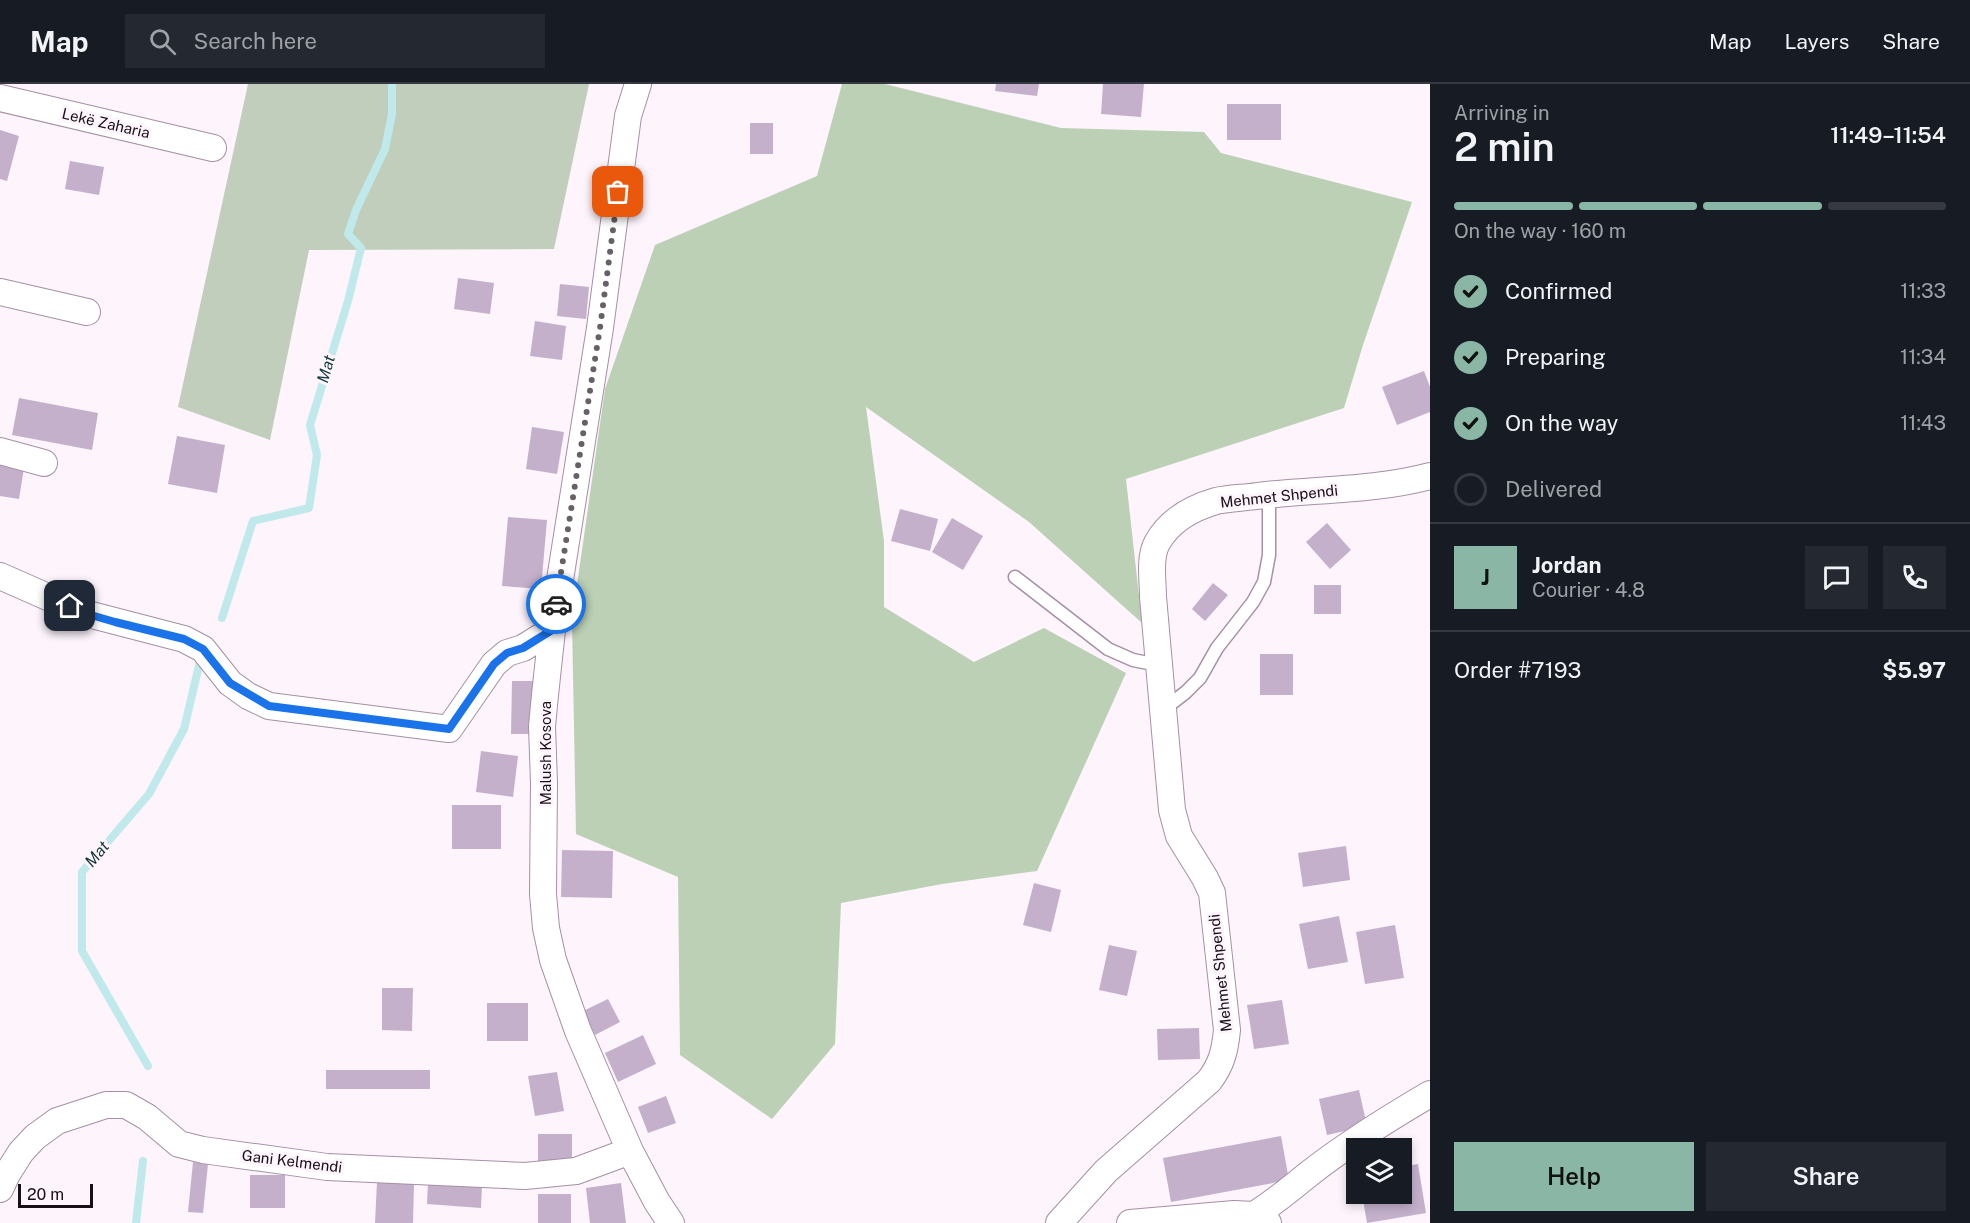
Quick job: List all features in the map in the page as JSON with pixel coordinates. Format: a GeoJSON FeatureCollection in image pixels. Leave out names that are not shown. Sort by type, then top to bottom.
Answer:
{"type":"FeatureCollection","features":[{"type":"Feature","properties":{"kind":"street","name":"Malush Kosova"},"geometry":{"type":"LineString","coordinates":[[638,84],[628,116],[600,328],[552,630],[542,726],[543,894],[546,928],[553,960],[570,1011],[630,1151],[671,1223]]}},
{"type":"Feature","properties":{"kind":"street","name":"Lekë Zaharia"},"geometry":{"type":"LineString","coordinates":[[0,98],[213,148]]}},
{"type":"Feature","properties":{"kind":"street"},"geometry":{"type":"LineString","coordinates":[[0,292],[87,312]]}},
{"type":"Feature","properties":{"kind":"street"},"geometry":{"type":"LineString","coordinates":[[0,451],[44,463]]}},
{"type":"Feature","properties":{"kind":"street","name":"Mehmet Shpendi"},"geometry":{"type":"LineString","coordinates":[[1059,1223],[1106,1171],[1209,1081],[1219,1068],[1226,1050],[1227,1030],[1212,893],[1179,836],[1174,818],[1158,665],[1153,588],[1156,544],[1170,526],[1186,513],[1217,501],[1366,488],[1430,476]]}},
{"type":"Feature","properties":{"kind":"street"},"geometry":{"type":"LineString","coordinates":[[0,576],[84,613],[184,639],[203,649],[230,683],[269,706],[449,729],[494,664],[507,653],[523,648],[552,630]]}},
{"type":"Feature","properties":{"kind":"street"},"geometry":{"type":"LineString","coordinates":[[1130,1223],[1234,1214],[1261,1219],[1276,1202],[1310,1173],[1430,1094]]}},
{"type":"Feature","properties":{"kind":"street","name":"Gani Kelmendi"},"geometry":{"type":"LineString","coordinates":[[0,1189],[21,1152],[35,1137],[57,1121],[106,1105],[126,1105],[147,1117],[179,1144],[203,1150],[327,1167],[525,1176],[576,1171],[630,1151]]}},
{"type":"Feature","properties":{"kind":"lane"},"geometry":{"type":"LineString","coordinates":[[1162,710],[1200,678],[1217,648],[1253,602],[1264,582],[1269,555],[1269,495]]}},
{"type":"Feature","properties":{"kind":"lane"},"geometry":{"type":"LineString","coordinates":[[1015,577],[1108,649],[1133,660],[1158,665]]}},
{"type":"Feature","properties":{"kind":"green space"},"geometry":{"type":"Polygon","coordinates":[[[248,84],[589,84],[554,249],[309,250],[270,440],[178,407],[248,84]]]}},
{"type":"Feature","properties":{"kind":"green space"},"geometry":{"type":"Polygon","coordinates":[[[842,84],[885,84],[1061,128],[1204,132],[1221,153],[1412,202],[1344,408],[1126,479],[1142,623],[1029,522],[866,407],[884,541],[884,607],[974,662],[1044,628],[1126,673],[1037,871],[942,884],[841,903],[835,1044],[772,1119],[680,1055],[678,877],[576,834],[572,620],[605,389],[655,245],[817,176],[842,84]]]}},
{"type":"Feature","properties":{"kind":"building"},"geometry":{"type":"Polygon","coordinates":[[[996,84],[1039,84],[1037,96],[995,91],[996,84]]]}},
{"type":"Feature","properties":{"kind":"building"},"geometry":{"type":"Polygon","coordinates":[[[1103,84],[1144,84],[1141,117],[1101,114],[1103,84]]]}},
{"type":"Feature","properties":{"kind":"building"},"geometry":{"type":"Polygon","coordinates":[[[1227,104],[1281,104],[1281,140],[1227,140],[1227,104]]]}},
{"type":"Feature","properties":{"kind":"building"},"geometry":{"type":"Polygon","coordinates":[[[750,123],[773,123],[773,154],[750,154],[750,123]]]}},
{"type":"Feature","properties":{"kind":"building"},"geometry":{"type":"Polygon","coordinates":[[[0,130],[19,136],[7,181],[0,179],[0,130]]]}},
{"type":"Feature","properties":{"kind":"building"},"geometry":{"type":"Polygon","coordinates":[[[70,161],[104,167],[99,195],[65,189],[70,161]]]}},
{"type":"Feature","properties":{"kind":"building"},"geometry":{"type":"Polygon","coordinates":[[[458,278],[494,283],[490,314],[454,309],[458,278]]]}},
{"type":"Feature","properties":{"kind":"building"},"geometry":{"type":"Polygon","coordinates":[[[560,284],[589,287],[586,319],[557,316],[560,284]]]}},
{"type":"Feature","properties":{"kind":"building"},"geometry":{"type":"Polygon","coordinates":[[[535,321],[566,326],[562,360],[530,356],[535,321]]]}},
{"type":"Feature","properties":{"kind":"building"},"geometry":{"type":"Polygon","coordinates":[[[1424,371],[1430,387],[1430,412],[1397,425],[1382,387],[1424,371]]]}},
{"type":"Feature","properties":{"kind":"building"},"geometry":{"type":"Polygon","coordinates":[[[19,398],[98,413],[92,450],[12,435],[19,398]]]}},
{"type":"Feature","properties":{"kind":"building"},"geometry":{"type":"Polygon","coordinates":[[[532,427],[564,432],[557,474],[526,469],[532,427]]]}},
{"type":"Feature","properties":{"kind":"building"},"geometry":{"type":"Polygon","coordinates":[[[177,436],[225,445],[217,493],[168,484],[177,436]]]}},
{"type":"Feature","properties":{"kind":"building"},"geometry":{"type":"Polygon","coordinates":[[[0,452],[26,456],[19,499],[0,496],[0,452]]]}},
{"type":"Feature","properties":{"kind":"building"},"geometry":{"type":"Polygon","coordinates":[[[900,509],[938,519],[930,551],[891,541],[900,509]]]}},
{"type":"Feature","properties":{"kind":"building"},"geometry":{"type":"Polygon","coordinates":[[[508,517],[547,520],[541,589],[502,586],[508,517]]]}},
{"type":"Feature","properties":{"kind":"building"},"geometry":{"type":"Polygon","coordinates":[[[952,518],[983,536],[963,570],[932,552],[952,518]]]}},
{"type":"Feature","properties":{"kind":"building"},"geometry":{"type":"Polygon","coordinates":[[[1327,523],[1351,550],[1330,569],[1306,542],[1327,523]]]}},
{"type":"Feature","properties":{"kind":"building"},"geometry":{"type":"Polygon","coordinates":[[[1213,583],[1228,595],[1205,621],[1192,609],[1213,583]]]}},
{"type":"Feature","properties":{"kind":"building"},"geometry":{"type":"Polygon","coordinates":[[[1314,585],[1341,585],[1341,614],[1314,614],[1314,585]]]}},
{"type":"Feature","properties":{"kind":"building"},"geometry":{"type":"Polygon","coordinates":[[[1260,654],[1293,654],[1293,695],[1260,695],[1260,654]]]}},
{"type":"Feature","properties":{"kind":"building"},"geometry":{"type":"Polygon","coordinates":[[[512,681],[539,681],[538,734],[511,734],[512,681]]]}},
{"type":"Feature","properties":{"kind":"building"},"geometry":{"type":"Polygon","coordinates":[[[481,751],[518,756],[513,797],[476,792],[481,751]]]}},
{"type":"Feature","properties":{"kind":"building"},"geometry":{"type":"Polygon","coordinates":[[[452,805],[501,805],[501,849],[452,849],[452,805]]]}},
{"type":"Feature","properties":{"kind":"building"},"geometry":{"type":"Polygon","coordinates":[[[1346,846],[1350,880],[1303,887],[1298,853],[1346,846]]]}},
{"type":"Feature","properties":{"kind":"building"},"geometry":{"type":"Polygon","coordinates":[[[562,850],[613,851],[612,898],[561,897],[562,850]]]}},
{"type":"Feature","properties":{"kind":"building"},"geometry":{"type":"Polygon","coordinates":[[[1034,883],[1061,890],[1051,932],[1023,925],[1034,883]]]}},
{"type":"Feature","properties":{"kind":"building"},"geometry":{"type":"Polygon","coordinates":[[[1339,916],[1348,962],[1308,969],[1299,924],[1339,916]]]}},
{"type":"Feature","properties":{"kind":"building"},"geometry":{"type":"Polygon","coordinates":[[[1395,925],[1404,978],[1365,984],[1356,932],[1395,925]]]}},
{"type":"Feature","properties":{"kind":"building"},"geometry":{"type":"Polygon","coordinates":[[[1109,945],[1137,951],[1127,996],[1099,990],[1109,945]]]}},
{"type":"Feature","properties":{"kind":"building"},"geometry":{"type":"Polygon","coordinates":[[[382,988],[413,988],[412,1031],[382,1030],[382,988]]]}},
{"type":"Feature","properties":{"kind":"building"},"geometry":{"type":"Polygon","coordinates":[[[608,999],[620,1022],[595,1035],[583,1011],[608,999]]]}},
{"type":"Feature","properties":{"kind":"building"},"geometry":{"type":"Polygon","coordinates":[[[1282,1000],[1289,1044],[1254,1049],[1247,1005],[1282,1000]]]}},
{"type":"Feature","properties":{"kind":"building"},"geometry":{"type":"Polygon","coordinates":[[[487,1003],[528,1003],[528,1041],[487,1041],[487,1003]]]}},
{"type":"Feature","properties":{"kind":"building"},"geometry":{"type":"Polygon","coordinates":[[[1199,1028],[1200,1059],[1158,1060],[1157,1029],[1199,1028]]]}},
{"type":"Feature","properties":{"kind":"building"},"geometry":{"type":"Polygon","coordinates":[[[643,1035],[656,1064],[618,1082],[605,1053],[643,1035]]]}},
{"type":"Feature","properties":{"kind":"building"},"geometry":{"type":"Polygon","coordinates":[[[326,1070],[430,1070],[430,1089],[326,1089],[326,1070]]]}},
{"type":"Feature","properties":{"kind":"building"},"geometry":{"type":"Polygon","coordinates":[[[557,1072],[564,1111],[535,1116],[528,1076],[557,1072]]]}},
{"type":"Feature","properties":{"kind":"building"},"geometry":{"type":"Polygon","coordinates":[[[1359,1090],[1367,1126],[1327,1135],[1319,1099],[1359,1090]]]}},
{"type":"Feature","properties":{"kind":"building"},"geometry":{"type":"Polygon","coordinates":[[[666,1096],[676,1123],[648,1133],[638,1107],[666,1096]]]}},
{"type":"Feature","properties":{"kind":"building"},"geometry":{"type":"Polygon","coordinates":[[[538,1134],[572,1134],[572,1166],[538,1166],[538,1134]]]}},
{"type":"Feature","properties":{"kind":"building"},"geometry":{"type":"Polygon","coordinates":[[[1281,1136],[1289,1180],[1171,1202],[1163,1158],[1281,1136]]]}},
{"type":"Feature","properties":{"kind":"building"},"geometry":{"type":"Polygon","coordinates":[[[193,1162],[208,1164],[203,1213],[188,1212],[193,1162]]]}},
{"type":"Feature","properties":{"kind":"building"},"geometry":{"type":"Polygon","coordinates":[[[1418,1164],[1426,1213],[1367,1223],[1364,1204],[1412,1204],[1412,1165],[1418,1164]]]}},
{"type":"Feature","properties":{"kind":"building"},"geometry":{"type":"Polygon","coordinates":[[[250,1175],[285,1175],[285,1208],[250,1208],[250,1175]]]}},
{"type":"Feature","properties":{"kind":"building"},"geometry":{"type":"Polygon","coordinates":[[[377,1182],[414,1184],[413,1223],[375,1223],[377,1182]]]}},
{"type":"Feature","properties":{"kind":"building"},"geometry":{"type":"Polygon","coordinates":[[[428,1182],[482,1186],[481,1208],[427,1204],[428,1182]]]}},
{"type":"Feature","properties":{"kind":"building"},"geometry":{"type":"Polygon","coordinates":[[[621,1183],[626,1223],[590,1223],[586,1188],[621,1183]]]}},
{"type":"Feature","properties":{"kind":"building"},"geometry":{"type":"Polygon","coordinates":[[[538,1194],[571,1194],[571,1223],[538,1223],[538,1194]]]}},
{"type":"Feature","properties":{"kind":"waterway","name":"Mat"},"geometry":{"type":"LineString","coordinates":[[222,618],[253,521],[309,508],[317,455],[310,425],[348,301],[361,248],[348,234],[356,210],[385,149],[392,114],[392,84]]}},
{"type":"Feature","properties":{"kind":"waterway","name":"Mat"},"geometry":{"type":"LineString","coordinates":[[148,1066],[82,951],[82,872],[149,794],[184,729],[201,657]]}},
{"type":"Feature","properties":{"kind":"waterway","name":"Mat"},"geometry":{"type":"LineString","coordinates":[[136,1223],[143,1161]]}},
{"type":"Feature","properties":{"kind":"way so far"},"geometry":{"type":"LineString","coordinates":[[556,604],[600,328],[618,192]]}},
{"type":"Feature","properties":{"kind":"route"},"geometry":{"type":"LineString","coordinates":[[70,606],[84,613],[115,622],[184,639],[203,649],[230,683],[248,696],[269,706],[449,729],[494,664],[507,653],[523,648],[552,630],[556,604]]}}]}
